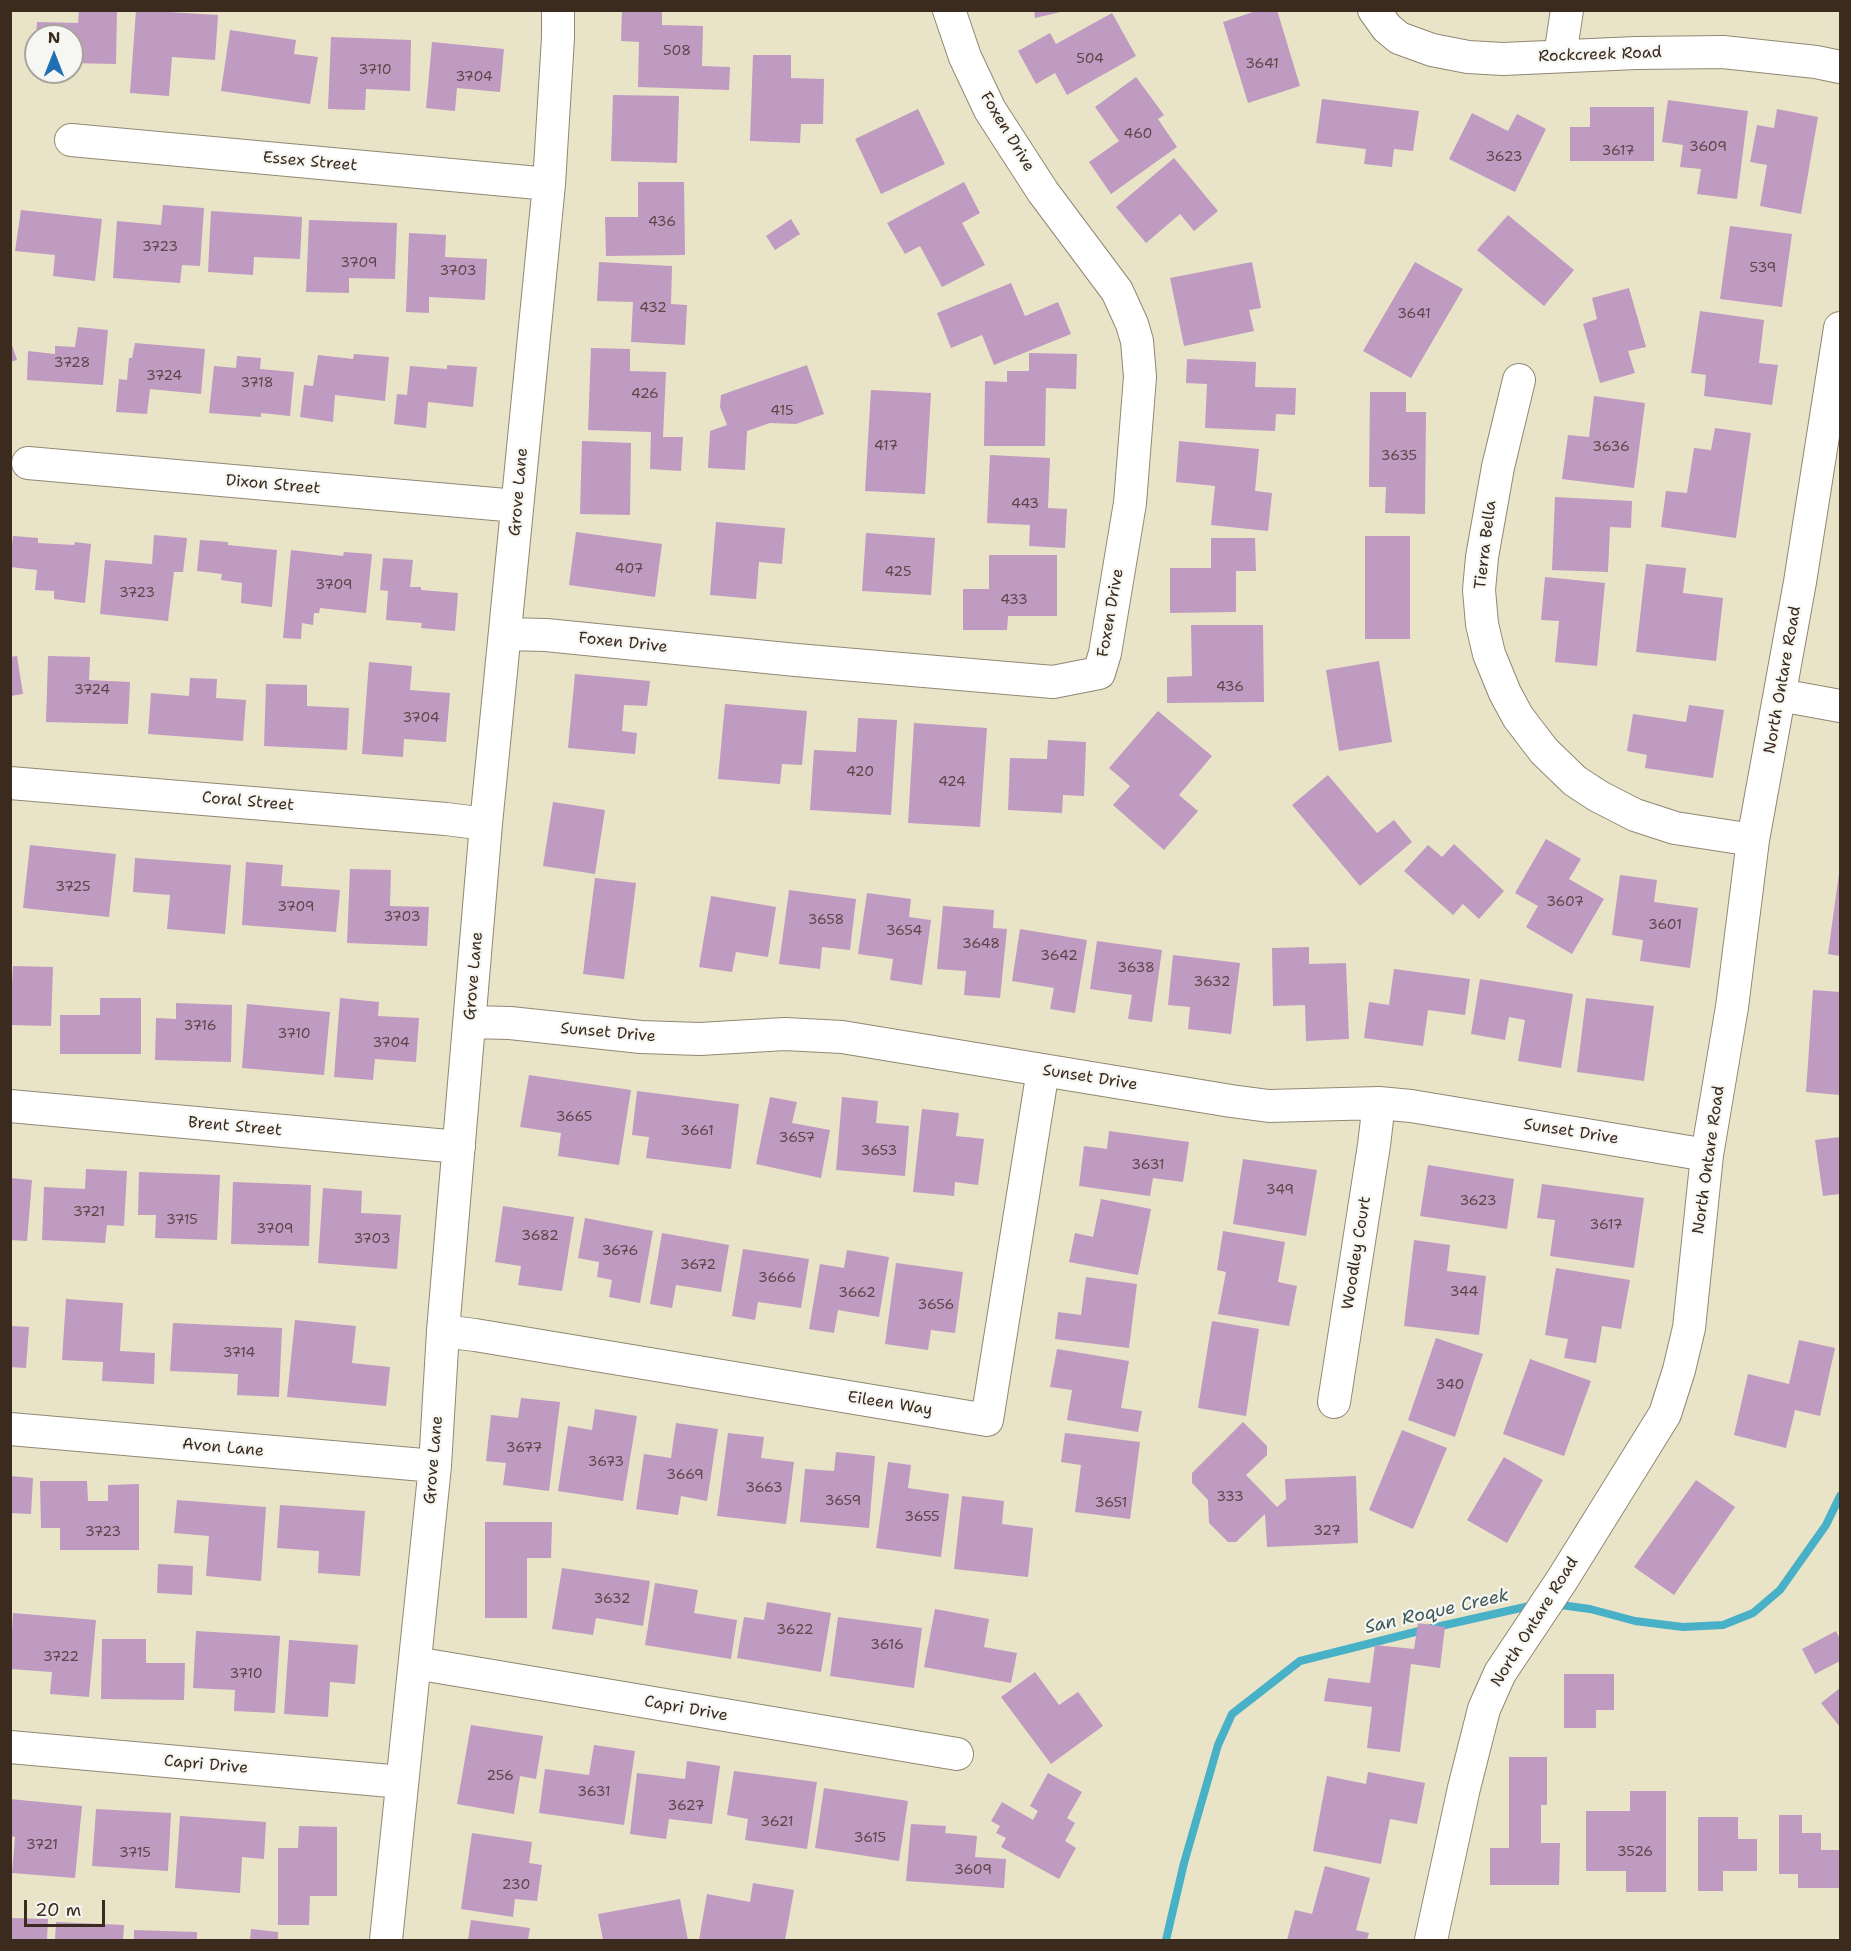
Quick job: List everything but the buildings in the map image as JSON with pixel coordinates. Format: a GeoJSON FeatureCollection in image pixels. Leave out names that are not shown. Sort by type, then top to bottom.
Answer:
{"type":"FeatureCollection","features":[{"type":"Feature","properties":{"kind":"street","name":"Grove Lane"},"geometry":{"type":"LineString","coordinates":[[386,1941],[435,1466],[443,1331],[486,824],[549,184],[558,10]]}},
{"type":"Feature","properties":{"kind":"street","name":"Foxen Drive"},"geometry":{"type":"LineString","coordinates":[[505,634],[546,635],[796,660],[1053,682],[1099,673],[1105,653],[1130,503],[1140,377],[1137,341],[1117,291],[1043,192],[990,110],[965,57],[949,10]]}},
{"type":"Feature","properties":{"kind":"street","name":"Rockcreek Road"},"geometry":{"type":"LineString","coordinates":[[1374,10],[1387,28],[1399,38],[1432,50],[1468,57],[1503,60],[1636,53],[1724,52],[1816,62],[1840,67]]}},
{"type":"Feature","properties":{"kind":"street"},"geometry":{"type":"LineString","coordinates":[[1560,56],[1567,10]]}},
{"type":"Feature","properties":{"kind":"street","name":"Essex Street"},"geometry":{"type":"LineString","coordinates":[[71,140],[549,184]]}},
{"type":"Feature","properties":{"kind":"street","name":"North Ontare Road"},"geometry":{"type":"LineString","coordinates":[[1431,1941],[1464,1788],[1484,1709],[1500,1673],[1562,1580],[1665,1414],[1680,1370],[1689,1328],[1707,1155],[1732,1007],[1753,840],[1800,582],[1840,328]]}},
{"type":"Feature","properties":{"kind":"street","name":"Tierra Bella"},"geometry":{"type":"LineString","coordinates":[[1519,380],[1498,467],[1482,557],[1479,590],[1486,644],[1505,693],[1518,717],[1544,751],[1575,781],[1598,796],[1635,815],[1675,828],[1753,840]]}},
{"type":"Feature","properties":{"kind":"street","name":"Dixon Street"},"geometry":{"type":"LineString","coordinates":[[28,463],[517,506]]}},
{"type":"Feature","properties":{"kind":"street"},"geometry":{"type":"LineString","coordinates":[[1780,695],[1840,706]]}},
{"type":"Feature","properties":{"kind":"street","name":"Coral Street"},"geometry":{"type":"LineString","coordinates":[[10,783],[486,824]]}},
{"type":"Feature","properties":{"kind":"street","name":"Sunset Drive"},"geometry":{"type":"LineString","coordinates":[[470,1022],[510,1023],[641,1037],[700,1039],[785,1034],[842,1037],[1232,1101],[1269,1106],[1379,1103],[1411,1106],[1707,1155]]}},
{"type":"Feature","properties":{"kind":"street","name":"Eileen Way"},"geometry":{"type":"LineString","coordinates":[[443,1331],[987,1420],[1043,1070]]}},
{"type":"Feature","properties":{"kind":"street","name":"Woodley Court"},"geometry":{"type":"LineString","coordinates":[[1334,1402],[1379,1103]]}},
{"type":"Feature","properties":{"kind":"street","name":"Brent Street"},"geometry":{"type":"LineString","coordinates":[[10,1106],[459,1147]]}},
{"type":"Feature","properties":{"kind":"street","name":"Avon Lane"},"geometry":{"type":"LineString","coordinates":[[10,1429],[435,1466]]}},
{"type":"Feature","properties":{"kind":"street","name":"Capri Drive"},"geometry":{"type":"LineString","coordinates":[[415,1662],[957,1754]]}},
{"type":"Feature","properties":{"kind":"street","name":"Capri Drive"},"geometry":{"type":"LineString","coordinates":[[10,1747],[402,1782]]}},
{"type":"Feature","properties":{"kind":"waterway","name":"San Roque Creek"},"geometry":{"type":"LineString","coordinates":[[1553,1604],[1590,1609],[1635,1621],[1683,1627],[1723,1625],[1753,1613],[1780,1590],[1826,1525],[1840,1496]]}},
{"type":"Feature","properties":{"kind":"waterway","name":"San Roque Creek"},"geometry":{"type":"LineString","coordinates":[[1166,1940],[1184,1863],[1218,1745],[1232,1714],[1300,1661],[1534,1605]]}}]}
